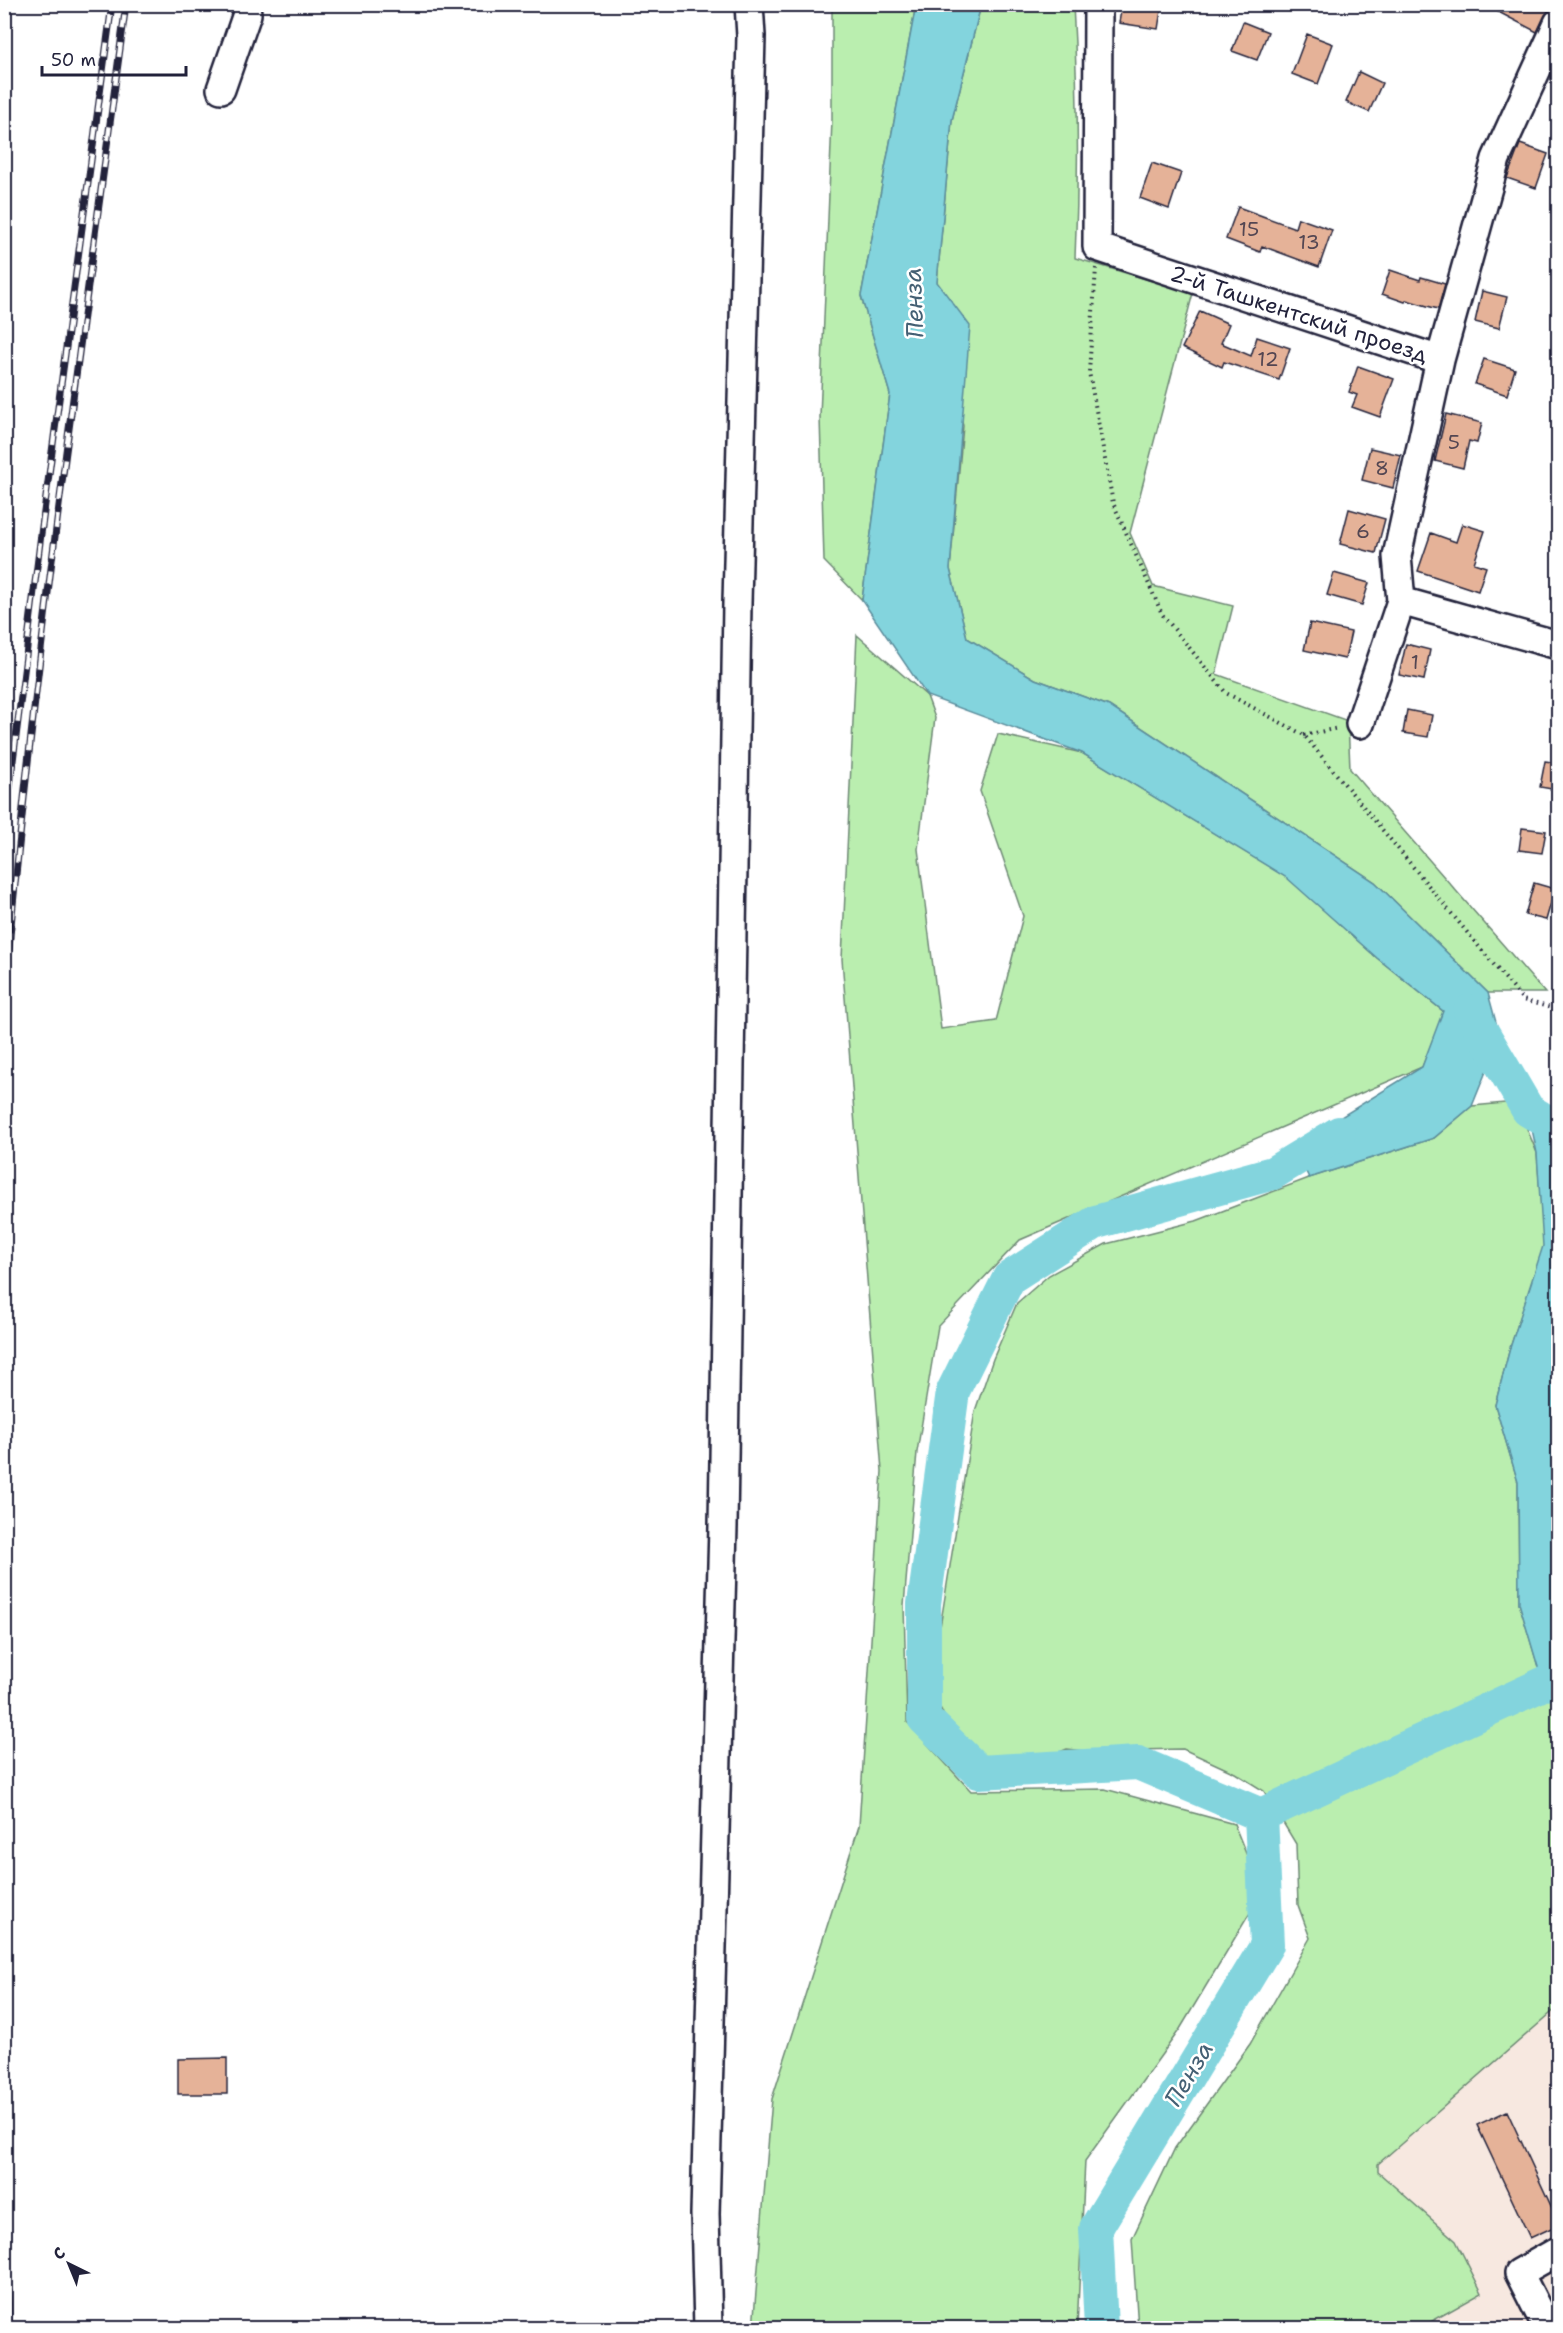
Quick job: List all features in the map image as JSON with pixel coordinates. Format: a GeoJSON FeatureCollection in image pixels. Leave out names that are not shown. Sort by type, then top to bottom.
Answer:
{"type":"FeatureCollection","features":[{"type":"Feature","properties":{"kind":"street"},"geometry":{"type":"LineString","coordinates":[[221,89],[247,14],[246,4]]}},
{"type":"Feature","properties":{"kind":"street"},"geometry":{"type":"LineString","coordinates":[[708,2328],[705,2214],[723,1514],[737,615],[750,4]]}},
{"type":"Feature","properties":{"kind":"street"},"geometry":{"type":"LineString","coordinates":[[1097,247],[1098,4]]}},
{"type":"Feature","properties":{"kind":"street"},"geometry":{"type":"LineString","coordinates":[[1440,360],[1496,159],[1558,23]]}},
{"type":"Feature","properties":{"kind":"street","name":"2-й Ташкентский проезд"},"geometry":{"type":"LineString","coordinates":[[1097,247],[1440,360],[1397,556],[1401,601],[1360,724]]}},
{"type":"Feature","properties":{"kind":"street"},"geometry":{"type":"LineString","coordinates":[[1401,601],[1558,645]]}},
{"type":"Feature","properties":{"kind":"street"},"geometry":{"type":"LineString","coordinates":[[1547,2328],[1519,2273],[1558,2251]]}},
{"type":"Feature","properties":{"kind":"path"},"geometry":{"type":"LineString","coordinates":[[1097,247],[1089,372],[1113,503],[1162,614],[1226,693],[1304,735],[1523,1000],[1558,1010]]}},
{"type":"Feature","properties":{"kind":"path"},"geometry":{"type":"LineString","coordinates":[[1304,735],[1360,724]]}},
{"type":"Feature","properties":{"kind":"shaded area"},"geometry":{"type":"Polygon","coordinates":[[[1558,2007],[1558,2328],[1420,2328],[1482,2293],[1456,2241],[1378,2172],[1378,2163],[1558,2007]]]}},
{"type":"Feature","properties":{"kind":"green space"},"geometry":{"type":"Polygon","coordinates":[[[832,5],[916,5],[861,296],[890,394],[862,600],[824,561],[820,417],[832,120],[832,5]]]}},
{"type":"Feature","properties":{"kind":"green space"},"geometry":{"type":"Polygon","coordinates":[[[981,5],[1073,5],[1077,131],[1075,258],[1193,293],[1130,533],[1153,586],[1233,606],[1216,674],[1348,721],[1350,769],[1545,993],[1488,993],[1375,882],[1109,706],[1035,679],[967,638],[950,569],[963,426],[937,282],[952,120],[981,5]]]}},
{"type":"Feature","properties":{"kind":"green space"},"geometry":{"type":"Polygon","coordinates":[[[857,635],[927,696],[935,718],[918,849],[941,1029],[996,1021],[1023,916],[980,791],[998,734],[1082,753],[1288,878],[1377,958],[1444,1012],[1422,1067],[1020,1240],[938,1326],[917,1452],[904,1605],[907,1722],[971,1791],[1105,1789],[1234,1824],[1262,1893],[1180,2029],[1085,2161],[1077,2328],[753,2328],[772,2099],[859,1826],[882,1471],[842,959],[857,635]]]}},
{"type":"Feature","properties":{"kind":"green space"},"geometry":{"type":"Polygon","coordinates":[[[1516,1102],[1537,1153],[1544,1246],[1510,1348],[1495,1405],[1518,1482],[1519,1603],[1543,1683],[1558,1683],[1558,2007],[1378,2164],[1378,2172],[1456,2241],[1482,2293],[1420,2328],[1138,2328],[1132,2239],[1175,2148],[1250,2044],[1310,1938],[1298,1905],[1296,1844],[1264,1791],[1235,1773],[1183,1749],[1086,1751],[1067,1749],[1036,1761],[981,1760],[951,1730],[935,1697],[938,1640],[975,1411],[993,1359],[1017,1303],[1049,1275],[1106,1244],[1196,1221],[1309,1178],[1434,1138],[1472,1106],[1516,1102]]]}},
{"type":"Feature","properties":{"kind":"water"},"geometry":{"type":"Polygon","coordinates":[[[916,5],[981,5],[952,120],[937,282],[970,326],[950,569],[967,638],[1035,679],[1109,706],[1375,882],[1488,993],[1500,1037],[1472,1106],[1434,1138],[1309,1178],[1294,1146],[1422,1067],[1443,1011],[1377,958],[1287,878],[1082,753],[927,696],[862,600],[890,394],[861,296],[916,5]]]}},
{"type":"Feature","properties":{"kind":"water"},"geometry":{"type":"Polygon","coordinates":[[[1528,1110],[1558,1128],[1558,1683],[1543,1684],[1519,1603],[1518,1482],[1495,1405],[1510,1348],[1543,1246],[1537,1153],[1528,1110]]]}},
{"type":"Feature","properties":{"kind":"building"},"geometry":{"type":"Polygon","coordinates":[[[1122,4],[1162,4],[1158,29],[1119,23],[1122,4]]]}},
{"type":"Feature","properties":{"kind":"building"},"geometry":{"type":"Polygon","coordinates":[[[1483,4],[1552,4],[1537,32],[1483,4]]]}},
{"type":"Feature","properties":{"kind":"building"},"geometry":{"type":"Polygon","coordinates":[[[1243,22],[1268,32],[1257,60],[1232,51],[1243,22]]]}},
{"type":"Feature","properties":{"kind":"building"},"geometry":{"type":"Polygon","coordinates":[[[1307,34],[1333,44],[1318,84],[1292,74],[1307,34]]]}},
{"type":"Feature","properties":{"kind":"building"},"geometry":{"type":"Polygon","coordinates":[[[1359,72],[1382,83],[1369,112],[1346,102],[1359,72]]]}},
{"type":"Feature","properties":{"kind":"building"},"geometry":{"type":"Polygon","coordinates":[[[1520,144],[1548,154],[1536,188],[1507,178],[1520,144]]]}},
{"type":"Feature","properties":{"kind":"building"},"geometry":{"type":"Polygon","coordinates":[[[1152,163],[1181,173],[1169,209],[1140,198],[1152,163]]]}},
{"type":"Feature","properties":{"kind":"building"},"geometry":{"type":"Polygon","coordinates":[[[1238,207],[1295,228],[1298,218],[1332,230],[1319,267],[1262,246],[1260,252],[1226,239],[1238,207]]]}},
{"type":"Feature","properties":{"kind":"building"},"geometry":{"type":"Polygon","coordinates":[[[1390,270],[1420,280],[1421,277],[1445,284],[1438,309],[1382,294],[1390,270]]]}},
{"type":"Feature","properties":{"kind":"building"},"geometry":{"type":"Polygon","coordinates":[[[1482,291],[1507,297],[1499,328],[1475,322],[1482,291]]]}},
{"type":"Feature","properties":{"kind":"building"},"geometry":{"type":"Polygon","coordinates":[[[1200,311],[1229,324],[1221,343],[1251,356],[1257,337],[1290,348],[1279,380],[1224,362],[1222,367],[1182,348],[1200,311]]]}},
{"type":"Feature","properties":{"kind":"building"},"geometry":{"type":"Polygon","coordinates":[[[1484,359],[1515,369],[1507,395],[1475,384],[1484,359]]]}},
{"type":"Feature","properties":{"kind":"building"},"geometry":{"type":"Polygon","coordinates":[[[1358,366],[1394,379],[1380,417],[1352,407],[1357,395],[1349,392],[1358,366]]]}},
{"type":"Feature","properties":{"kind":"building"},"geometry":{"type":"Polygon","coordinates":[[[1446,414],[1482,423],[1477,443],[1469,441],[1463,468],[1435,461],[1446,414]]]}},
{"type":"Feature","properties":{"kind":"building"},"geometry":{"type":"Polygon","coordinates":[[[1370,448],[1401,455],[1393,488],[1362,480],[1370,448]]]}},
{"type":"Feature","properties":{"kind":"building"},"geometry":{"type":"Polygon","coordinates":[[[1349,509],[1385,519],[1376,553],[1340,544],[1349,509]]]}},
{"type":"Feature","properties":{"kind":"building"},"geometry":{"type":"Polygon","coordinates":[[[1462,524],[1485,531],[1474,563],[1486,567],[1478,591],[1418,571],[1431,533],[1456,542],[1462,524]]]}},
{"type":"Feature","properties":{"kind":"building"},"geometry":{"type":"Polygon","coordinates":[[[1334,573],[1369,583],[1362,605],[1327,595],[1334,573]]]}},
{"type":"Feature","properties":{"kind":"building"},"geometry":{"type":"Polygon","coordinates":[[[1310,623],[1351,632],[1345,659],[1304,650],[1310,623]]]}},
{"type":"Feature","properties":{"kind":"building"},"geometry":{"type":"Polygon","coordinates":[[[1406,644],[1430,650],[1424,680],[1399,675],[1406,644]]]}},
{"type":"Feature","properties":{"kind":"building"},"geometry":{"type":"Polygon","coordinates":[[[1407,710],[1432,715],[1428,737],[1403,733],[1407,710]]]}},
{"type":"Feature","properties":{"kind":"building"},"geometry":{"type":"Polygon","coordinates":[[[1545,761],[1558,763],[1558,790],[1540,787],[1545,761]]]}},
{"type":"Feature","properties":{"kind":"building"},"geometry":{"type":"Polygon","coordinates":[[[1522,828],[1546,831],[1542,853],[1519,850],[1522,828]]]}},
{"type":"Feature","properties":{"kind":"building"},"geometry":{"type":"Polygon","coordinates":[[[1534,883],[1555,889],[1546,920],[1525,915],[1534,883]]]}},
{"type":"Feature","properties":{"kind":"building"},"geometry":{"type":"Polygon","coordinates":[[[227,2058],[227,2094],[178,2094],[178,2059],[227,2058]]]}},
{"type":"Feature","properties":{"kind":"building"},"geometry":{"type":"Polygon","coordinates":[[[1507,2111],[1558,2221],[1558,2225],[1530,2238],[1477,2125],[1507,2111]]]}},
{"type":"Feature","properties":{"kind":"waterway"},"geometry":{"type":"LineString","coordinates":[[1470,1011],[1528,1110],[1558,1128]]}},
{"type":"Feature","properties":{"kind":"waterway"},"geometry":{"type":"LineString","coordinates":[[1339,1133],[1273,1173],[1096,1222],[1009,1278],[953,1391],[924,1604],[924,1718],[979,1772],[1138,1763],[1261,1815],[1543,1684],[1558,1683]]}},
{"type":"Feature","properties":{"kind":"waterway","name":"Пенза"},"geometry":{"type":"LineString","coordinates":[[1101,2328],[1096,2228],[1267,1945],[1261,1815]]}},
{"type":"Feature","properties":{"kind":"railway"},"geometry":{"type":"LineString","coordinates":[[4,834],[41,534],[112,4]]}},
{"type":"Feature","properties":{"kind":"railway"},"geometry":{"type":"LineString","coordinates":[[4,1002],[44,627],[126,4]]}},
{"type":"Feature","properties":{"kind":"railway"},"geometry":{"type":"LineString","coordinates":[[4,2166],[9,2328]]}}]}
